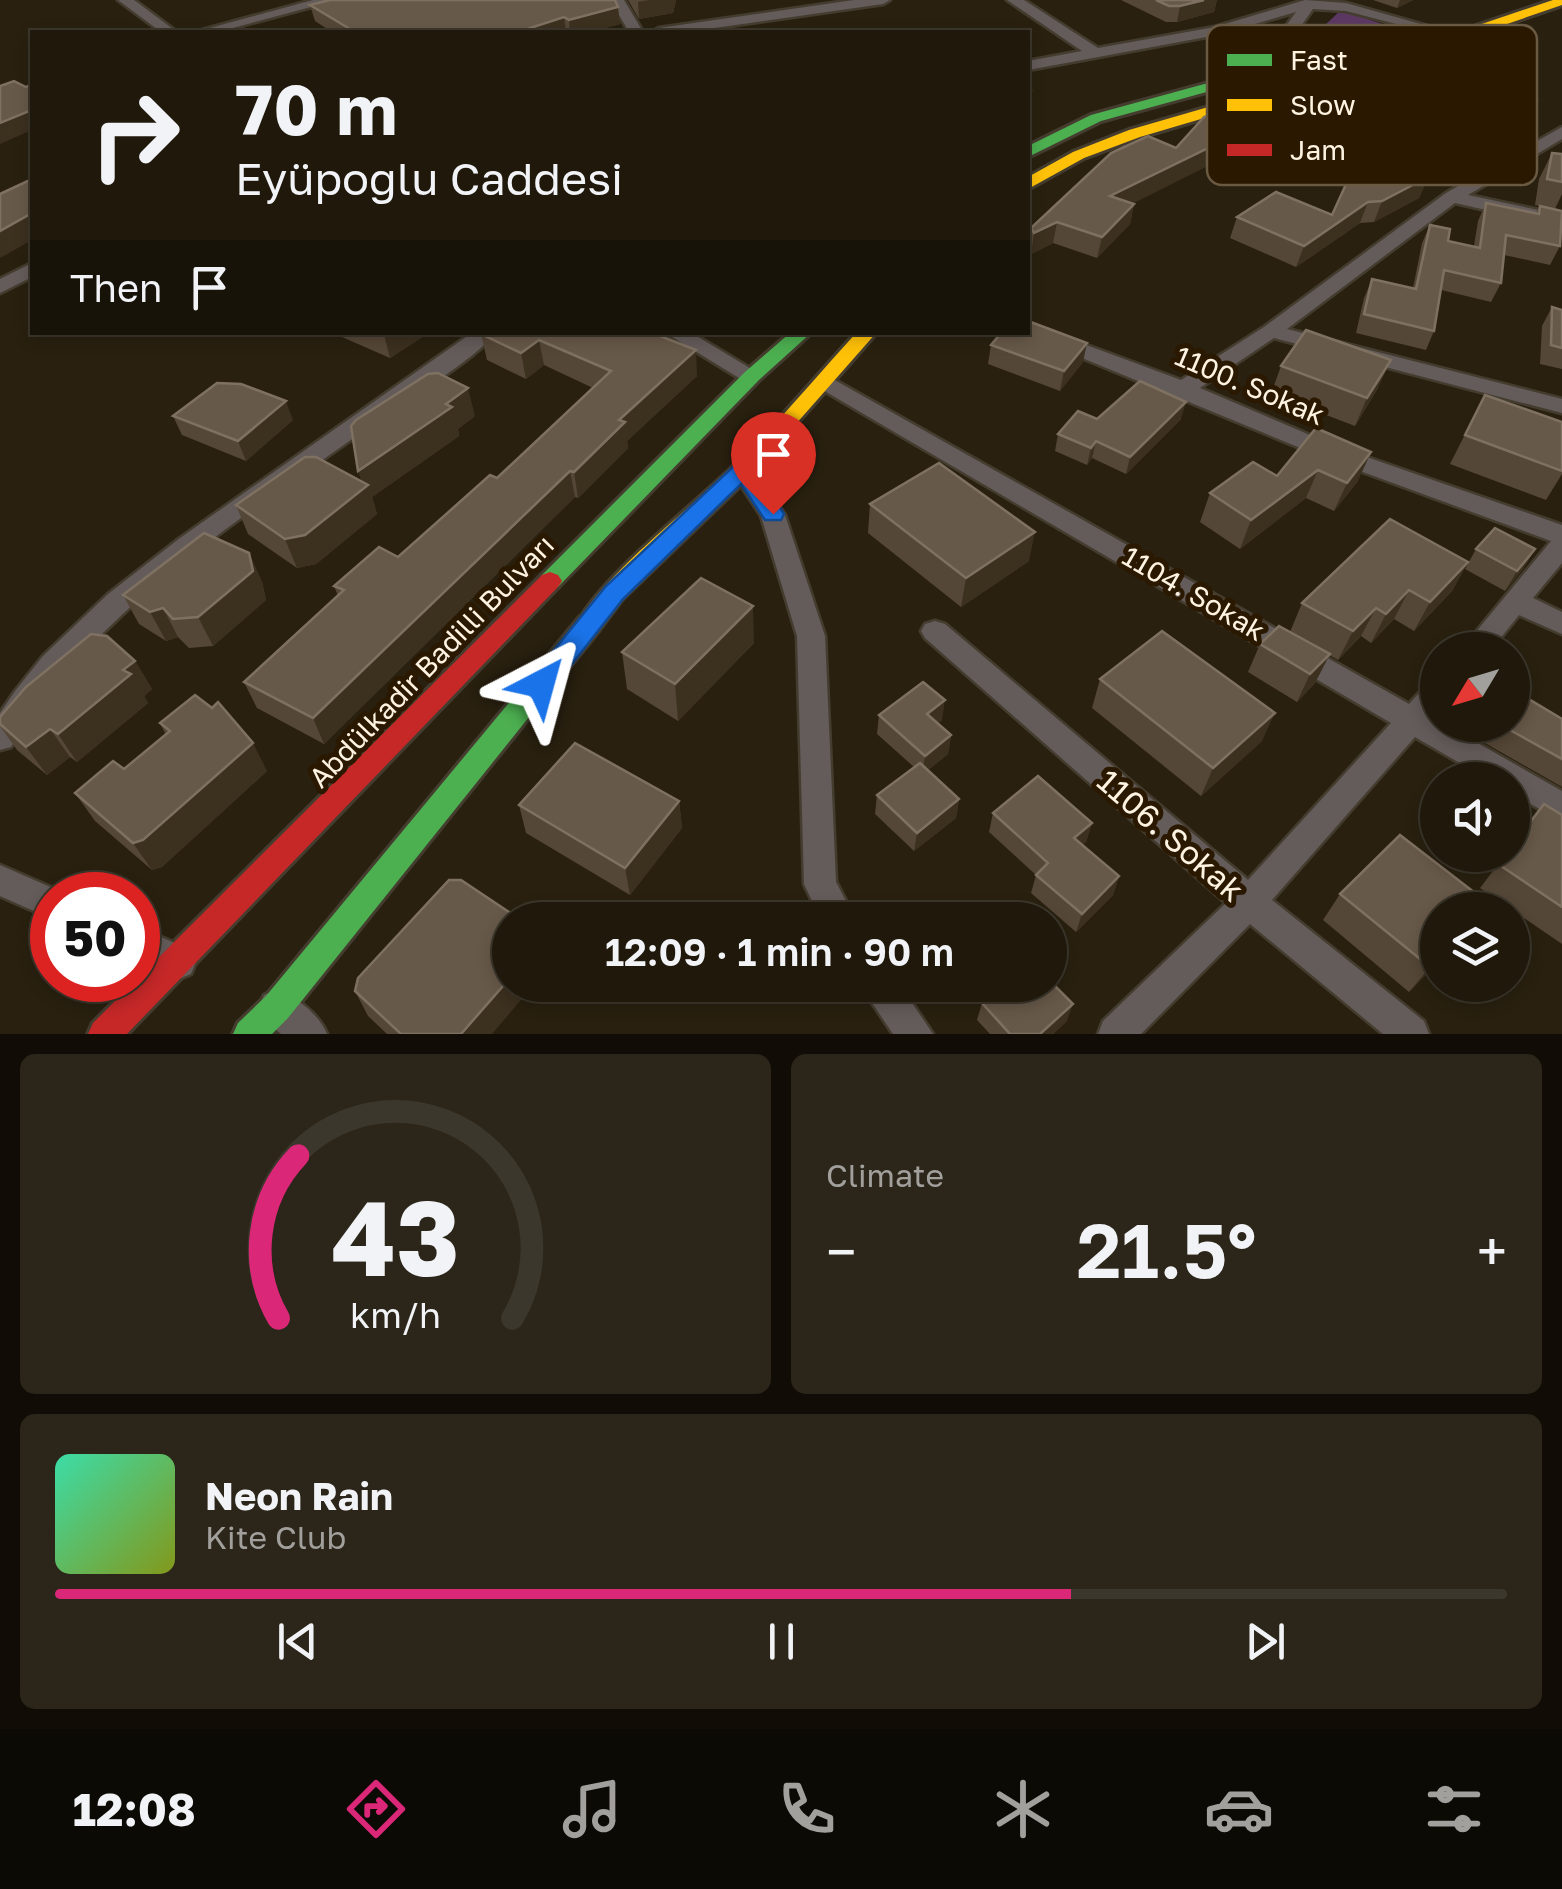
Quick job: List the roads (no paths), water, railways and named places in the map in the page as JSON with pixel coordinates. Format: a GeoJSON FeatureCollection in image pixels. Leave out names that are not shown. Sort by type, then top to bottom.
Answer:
{"type":"FeatureCollection","features":[{"type":"Feature","properties":{"kind":"main road"},"geometry":{"type":"LineString","coordinates":[[1443,25],[1516,0]]}},
{"type":"Feature","properties":{"kind":"main road"},"geometry":{"type":"LineString","coordinates":[[1499,25],[1562,1]]}},
{"type":"Feature","properties":{"kind":"main road"},"geometry":{"type":"LineString","coordinates":[[1030,151],[1096,118],[1207,87]]}},
{"type":"Feature","properties":{"kind":"main road"},"geometry":{"type":"LineString","coordinates":[[1030,183],[1053,166],[1207,114]]}},
{"type":"Feature","properties":{"kind":"main road","name":"Abdülkadir Badilli Bulvarı"},"geometry":{"type":"LineString","coordinates":[[104,1034],[752,376],[800,335]]}},
{"type":"Feature","properties":{"kind":"main road"},"geometry":{"type":"LineString","coordinates":[[249,1034],[276,1007],[614,592],[743,470],[865,335]]}},
{"type":"Feature","properties":{"kind":"street"},"geometry":{"type":"LineString","coordinates":[[125,0],[167,30]]}},
{"type":"Feature","properties":{"kind":"street"},"geometry":{"type":"LineString","coordinates":[[210,30],[330,0]]}},
{"type":"Feature","properties":{"kind":"street"},"geometry":{"type":"LineString","coordinates":[[617,0],[635,30]]}},
{"type":"Feature","properties":{"kind":"street"},"geometry":{"type":"LineString","coordinates":[[672,30],[883,0]]}},
{"type":"Feature","properties":{"kind":"street"},"geometry":{"type":"LineString","coordinates":[[1014,0],[1096,53]]}},
{"type":"Feature","properties":{"kind":"street"},"geometry":{"type":"LineString","coordinates":[[1294,25],[1310,2]]}},
{"type":"Feature","properties":{"kind":"street"},"geometry":{"type":"LineString","coordinates":[[1236,25],[1310,2],[1416,25]]}},
{"type":"Feature","properties":{"kind":"street"},"geometry":{"type":"LineString","coordinates":[[1030,64],[1207,33]]}},
{"type":"Feature","properties":{"kind":"street"},"geometry":{"type":"LineString","coordinates":[[1537,147],[1562,132]]}},
{"type":"Feature","properties":{"kind":"street"},"geometry":{"type":"LineString","coordinates":[[1182,389],[1271,331],[1472,185]]}},
{"type":"Feature","properties":{"kind":"street"},"geometry":{"type":"LineString","coordinates":[[1452,197],[1562,220]]}},
{"type":"Feature","properties":{"kind":"street"},"geometry":{"type":"LineString","coordinates":[[0,286],[30,270]]}},
{"type":"Feature","properties":{"kind":"street","name":"1100. Sokak"},"geometry":{"type":"LineString","coordinates":[[1030,331],[1330,452],[1562,535]]}},
{"type":"Feature","properties":{"kind":"street"},"geometry":{"type":"LineString","coordinates":[[1271,331],[1562,406]]}},
{"type":"Feature","properties":{"kind":"street"},"geometry":{"type":"LineString","coordinates":[[0,738],[24,696],[56,659],[146,576],[483,335]]}},
{"type":"Feature","properties":{"kind":"street"},"geometry":{"type":"LineString","coordinates":[[679,335],[752,376]]}},
{"type":"Feature","properties":{"kind":"street","name":"1104. Sokak"},"geometry":{"type":"LineString","coordinates":[[824,380],[1562,807]]}},
{"type":"Feature","properties":{"kind":"street"},"geometry":{"type":"LineString","coordinates":[[743,470],[773,514],[811,636],[820,884],[830,902]]}},
{"type":"Feature","properties":{"kind":"street"},"geometry":{"type":"LineString","coordinates":[[1491,632],[1562,545]]}},
{"type":"Feature","properties":{"kind":"street"},"geometry":{"type":"LineString","coordinates":[[1518,603],[1562,624]]}},
{"type":"Feature","properties":{"kind":"street","name":"1106. Sokak"},"geometry":{"type":"LineString","coordinates":[[935,630],[1249,902],[1411,1034]]}},
{"type":"Feature","properties":{"kind":"street"},"geometry":{"type":"LineString","coordinates":[[1116,1034],[1249,902],[1420,711]]}},
{"type":"Feature","properties":{"kind":"street"},"geometry":{"type":"LineString","coordinates":[[0,880],[30,894]]}},
{"type":"Feature","properties":{"kind":"street"},"geometry":{"type":"LineString","coordinates":[[160,953],[179,962]]}},
{"type":"Feature","properties":{"kind":"street"},"geometry":{"type":"LineString","coordinates":[[891,1002],[915,1034]]}},
{"type":"Feature","properties":{"kind":"street"},"geometry":{"type":"LineString","coordinates":[[276,1007],[309,1034]]}}]}
